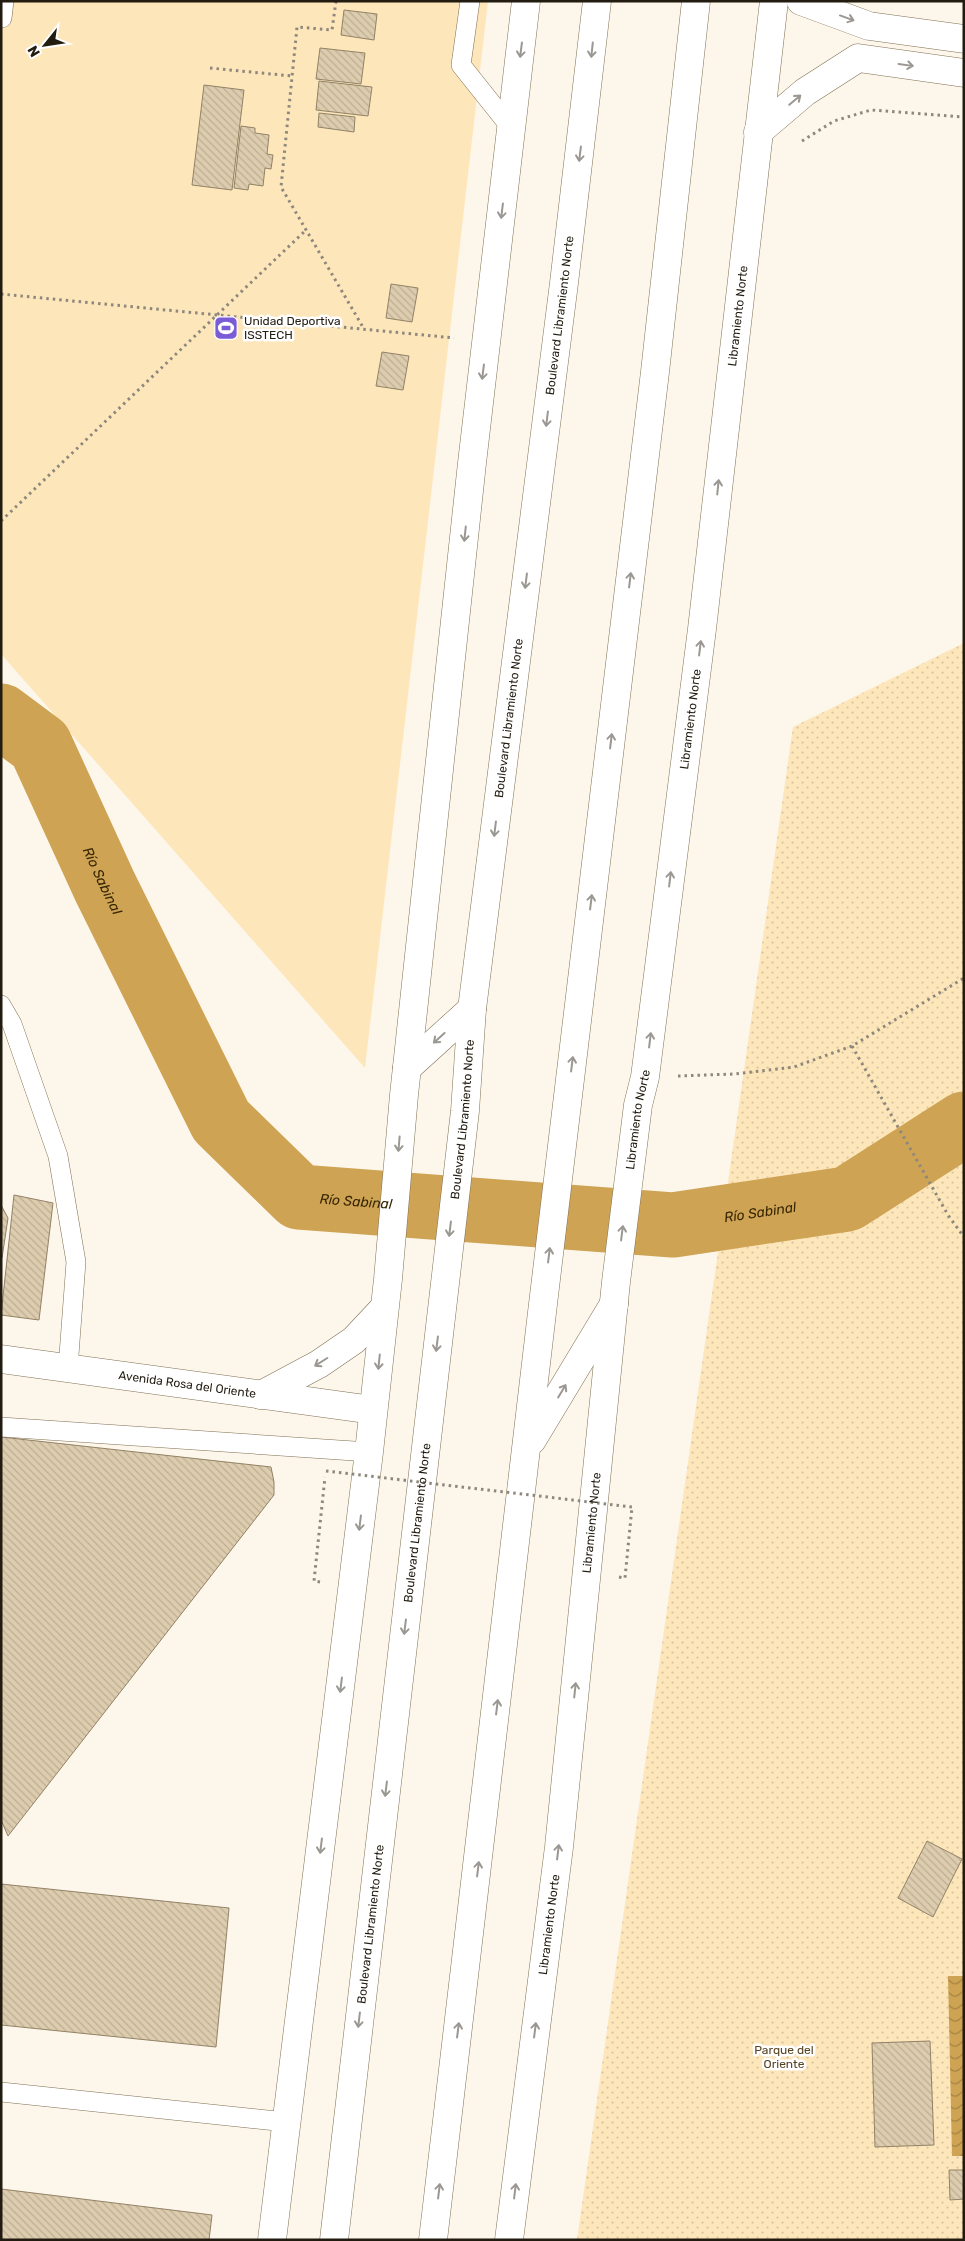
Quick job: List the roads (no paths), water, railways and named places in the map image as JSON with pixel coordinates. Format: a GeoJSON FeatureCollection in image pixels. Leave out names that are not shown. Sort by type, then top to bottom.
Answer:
{"type":"FeatureCollection","features":[{"type":"Feature","properties":{"kind":"main road"},"geometry":{"type":"LineString","coordinates":[[272,2240],[374,1410],[388,1279],[404,1095],[526,1]]}},
{"type":"Feature","properties":{"kind":"main road","name":"Boulevard Libramiento Norte"},"geometry":{"type":"LineString","coordinates":[[334,2240],[464,1112],[472,1009],[566,273],[597,1]]}},
{"type":"Feature","properties":{"kind":"main road"},"geometry":{"type":"LineString","coordinates":[[433,2240],[654,382],[696,1]]}},
{"type":"Feature","properties":{"kind":"main road","name":"Libramiento Norte"},"geometry":{"type":"LineString","coordinates":[[509,2240],[559,1847],[615,1293],[638,1105],[645,1077],[702,629],[774,1]]}},
{"type":"Feature","properties":{"kind":"main road"},"geometry":{"type":"LineString","coordinates":[[801,1],[869,26],[964,39]]}},
{"type":"Feature","properties":{"kind":"main road"},"geometry":{"type":"LineString","coordinates":[[758,132],[805,92],[858,58],[964,72]]}},
{"type":"Feature","properties":{"kind":"main road"},"geometry":{"type":"LineString","coordinates":[[407,1068],[472,1009]]}},
{"type":"Feature","properties":{"kind":"main road"},"geometry":{"type":"LineString","coordinates":[[528,1447],[615,1293]]}},
{"type":"Feature","properties":{"kind":"main road"},"geometry":{"type":"LineString","coordinates":[[261,1395],[319,1364],[354,1340],[384,1308]]}},
{"type":"Feature","properties":{"kind":"main road","name":"Avenida Rosa del Oriente"},"geometry":{"type":"LineString","coordinates":[[1,1359],[374,1410]]}},
{"type":"Feature","properties":{"kind":"lane"},"geometry":{"type":"LineString","coordinates":[[470,1],[461,65],[512,129]]}},
{"type":"Feature","properties":{"kind":"lane"},"geometry":{"type":"LineString","coordinates":[[1,1005],[12,1024],[58,1156],[76,1262],[68,1368]]}},
{"type":"Feature","properties":{"kind":"lane"},"geometry":{"type":"LineString","coordinates":[[1,1427],[369,1452]]}},
{"type":"Feature","properties":{"kind":"lane"},"geometry":{"type":"LineString","coordinates":[[1,2092],[286,2122]]}},
{"type":"Feature","properties":{"kind":"water"},"geometry":{"type":"Polygon","coordinates":[[[948,1976],[964,1976],[964,2156],[952,2156],[948,1976]]]}},
{"type":"Feature","properties":{"kind":"waterway","name":"Río Sabinal"},"geometry":{"type":"LineString","coordinates":[[1,716],[40,745],[105,887],[221,1121],[299,1197],[673,1225],[847,1199],[964,1124]]}},
{"type":"Feature","properties":{"kind":"place","name":"Unidad Deportiva ISSTECH"},"geometry":{"type":"Point","coordinates":[226,328]}},
{"type":"Feature","properties":{"kind":"park label","name":"Parque del Oriente"},"geometry":{"type":"Point","coordinates":[784,2057]}}]}
